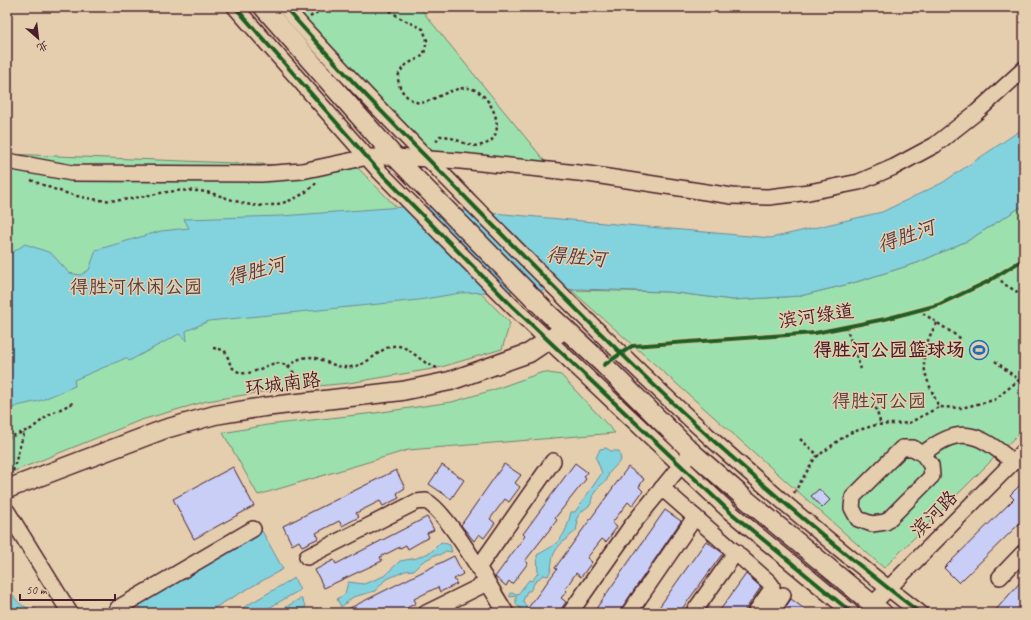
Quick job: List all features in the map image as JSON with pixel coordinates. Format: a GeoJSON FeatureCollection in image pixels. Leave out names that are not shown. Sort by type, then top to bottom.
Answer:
{"type":"FeatureCollection","features":[{"type":"Feature","properties":{"kind":"main road"},"geometry":{"type":"LineString","coordinates":[[263,7],[411,175],[549,314],[692,452],[748,501],[878,609]]}},
{"type":"Feature","properties":{"kind":"main road","name":"环城南路"},"geometry":{"type":"LineString","coordinates":[[7,489],[165,429],[215,415],[264,407],[402,391],[450,381],[522,356],[549,342],[565,329]]}},
{"type":"Feature","properties":{"kind":"street"},"geometry":{"type":"LineString","coordinates":[[235,7],[380,172],[512,306],[730,512],[852,613]]}},
{"type":"Feature","properties":{"kind":"street"},"geometry":{"type":"LineString","coordinates":[[285,7],[333,62],[572,306],[716,443],[816,530],[920,613]]}},
{"type":"Feature","properties":{"kind":"street"},"geometry":{"type":"LineString","coordinates":[[7,161],[72,172],[261,174],[302,171],[368,157],[395,157],[588,174],[732,196],[769,197],[809,192],[859,182],[894,167],[935,145],[977,112],[1024,68]]}},
{"type":"Feature","properties":{"kind":"street"},"geometry":{"type":"LineString","coordinates":[[923,454],[950,437],[976,436],[992,444],[1013,462]]}},
{"type":"Feature","properties":{"kind":"street"},"geometry":{"type":"LineString","coordinates":[[902,448],[913,448],[923,454],[931,465],[932,476],[886,522],[872,524],[858,519],[852,508],[853,497],[902,448]]}},
{"type":"Feature","properties":{"kind":"street","name":"滨河路"},"geometry":{"type":"LineString","coordinates":[[878,609],[888,588],[1024,451]]}},
{"type":"Feature","properties":{"kind":"street"},"geometry":{"type":"LineString","coordinates":[[570,613],[632,525],[692,452]]}},
{"type":"Feature","properties":{"kind":"street"},"geometry":{"type":"LineString","coordinates":[[478,568],[553,461]]}},
{"type":"Feature","properties":{"kind":"street"},"geometry":{"type":"LineString","coordinates":[[662,488],[736,552],[772,586],[771,590],[755,613]]}},
{"type":"Feature","properties":{"kind":"street"},"geometry":{"type":"LineString","coordinates":[[307,558],[416,502],[426,501],[439,510],[488,583],[506,613]]}},
{"type":"Feature","properties":{"kind":"street"},"geometry":{"type":"LineString","coordinates":[[7,511],[70,613]]}},
{"type":"Feature","properties":{"kind":"street"},"geometry":{"type":"LineString","coordinates":[[629,613],[695,517]]}},
{"type":"Feature","properties":{"kind":"street"},"geometry":{"type":"LineString","coordinates":[[116,613],[118,608],[253,529]]}},
{"type":"Feature","properties":{"kind":"street"},"geometry":{"type":"LineString","coordinates":[[693,613],[736,552]]}},
{"type":"Feature","properties":{"kind":"street"},"geometry":{"type":"LineString","coordinates":[[1000,577],[1024,552]]}},
{"type":"Feature","properties":{"kind":"street"},"geometry":{"type":"LineString","coordinates":[[426,613],[488,583]]}},
{"type":"Feature","properties":{"kind":"street"},"geometry":{"type":"LineString","coordinates":[[771,613],[783,595]]}},
{"type":"Feature","properties":{"kind":"path"},"geometry":{"type":"LineString","coordinates":[[385,7],[400,18],[423,29],[427,40],[424,54],[403,68],[400,72],[399,87],[401,91],[416,103],[421,103],[452,91],[469,88],[480,93],[491,106],[495,114],[497,131],[493,138],[487,143],[474,146],[444,136],[440,136],[436,142]]}},
{"type":"Feature","properties":{"kind":"path"},"geometry":{"type":"LineString","coordinates":[[27,178],[54,190],[91,199],[123,200],[169,192],[198,191],[258,206],[288,201],[305,194],[318,181],[326,167]]}},
{"type":"Feature","properties":{"kind":"path"},"geometry":{"type":"LineString","coordinates":[[992,279],[1004,272]]}},
{"type":"Feature","properties":{"kind":"path"},"geometry":{"type":"LineString","coordinates":[[997,276],[1004,284],[1024,296]]}},
{"type":"Feature","properties":{"kind":"path"},"geometry":{"type":"LineString","coordinates":[[911,312],[924,309]]}},
{"type":"Feature","properties":{"kind":"path"},"geometry":{"type":"LineString","coordinates":[[918,310],[963,340]]}},
{"type":"Feature","properties":{"kind":"path"},"geometry":{"type":"LineString","coordinates":[[937,323],[927,341],[923,366],[930,389],[939,407]]}},
{"type":"Feature","properties":{"kind":"path"},"geometry":{"type":"LineString","coordinates":[[846,327],[861,369]]}},
{"type":"Feature","properties":{"kind":"path"},"geometry":{"type":"LineString","coordinates":[[288,367],[295,361],[307,356],[321,359],[340,367],[359,366],[369,362],[386,348],[396,346],[405,348],[421,361],[438,368]]}},
{"type":"Feature","properties":{"kind":"path"},"geometry":{"type":"LineString","coordinates":[[213,348],[224,350],[231,367],[245,374],[277,363],[288,367],[303,387]]}},
{"type":"Feature","properties":{"kind":"path"},"geometry":{"type":"LineString","coordinates":[[995,361],[1024,384]]}},
{"type":"Feature","properties":{"kind":"path"},"geometry":{"type":"LineString","coordinates":[[794,493],[815,458],[849,434],[881,425],[909,423],[939,407],[961,408],[994,400],[1019,380],[1024,373]]}},
{"type":"Feature","properties":{"kind":"path"},"geometry":{"type":"LineString","coordinates":[[7,438],[24,432],[50,414],[75,402]]}},
{"type":"Feature","properties":{"kind":"path"},"geometry":{"type":"LineString","coordinates":[[874,402],[881,425]]}},
{"type":"Feature","properties":{"kind":"path"},"geometry":{"type":"LineString","coordinates":[[13,472],[24,432]]}},
{"type":"Feature","properties":{"kind":"path"},"geometry":{"type":"LineString","coordinates":[[800,439],[819,456]]}},
{"type":"Feature","properties":{"kind":"green space"},"geometry":{"type":"Polygon","coordinates":[[[292,7],[419,7],[548,165],[411,149],[292,7]]]}},
{"type":"Feature","properties":{"kind":"green space","name":"得胜河休闲公园"},"geometry":{"type":"Polygon","coordinates":[[[7,154],[358,168],[510,323],[502,349],[438,368],[349,383],[268,391],[207,401],[141,420],[7,474],[7,154]]]}},
{"type":"Feature","properties":{"kind":"green space","name":"得胜河公园"},"geometry":{"type":"Polygon","coordinates":[[[1024,205],[1024,428],[884,568],[571,290],[669,292],[733,300],[800,296],[853,283],[917,263],[969,240],[1024,205]]]}},
{"type":"Feature","properties":{"kind":"green space"},"geometry":{"type":"Polygon","coordinates":[[[543,372],[561,375],[615,433],[408,450],[258,495],[223,433],[267,425],[375,413],[452,402],[493,390],[543,372]]]}},
{"type":"Feature","properties":{"kind":"water","name":"得胜河"},"geometry":{"type":"Polygon","coordinates":[[[1024,128],[1024,205],[969,240],[917,263],[853,283],[800,296],[733,300],[669,292],[581,289],[460,293],[419,300],[209,321],[186,331],[187,341],[179,334],[129,361],[126,358],[74,380],[75,386],[39,401],[17,406],[7,411],[7,256],[25,244],[51,253],[69,273],[80,275],[89,270],[96,250],[161,231],[189,228],[184,219],[282,216],[415,206],[771,238],[882,212],[942,183],[1024,128]]]}},
{"type":"Feature","properties":{"kind":"water"},"geometry":{"type":"Polygon","coordinates":[[[606,448],[611,451],[619,451],[621,460],[609,473],[607,480],[596,490],[592,497],[591,504],[580,513],[576,520],[578,521],[576,531],[561,544],[555,552],[548,576],[543,575],[535,582],[530,591],[527,591],[523,601],[530,613],[526,613],[516,604],[516,596],[510,597],[510,593],[518,594],[529,580],[532,581],[538,573],[537,555],[551,547],[564,534],[571,512],[575,512],[602,473],[596,458],[600,449],[606,448]]]}},
{"type":"Feature","properties":{"kind":"water"},"geometry":{"type":"Polygon","coordinates":[[[262,531],[283,569],[205,613],[143,613],[137,602],[262,531]]]}},
{"type":"Feature","properties":{"kind":"water"},"geometry":{"type":"Polygon","coordinates":[[[441,542],[450,545],[452,552],[446,551],[439,555],[435,555],[422,562],[414,570],[405,571],[385,580],[375,591],[353,597],[341,607],[337,599],[345,594],[348,582],[364,584],[384,576],[400,561],[417,558],[431,552],[441,542]]]}},
{"type":"Feature","properties":{"kind":"water"},"geometry":{"type":"Polygon","coordinates":[[[294,578],[300,590],[260,613],[234,613],[294,578]]]}},
{"type":"Feature","properties":{"kind":"water"},"geometry":{"type":"Polygon","coordinates":[[[13,595],[22,605],[28,608],[36,609],[38,613],[7,613],[7,598],[13,595]]]}},
{"type":"Feature","properties":{"kind":"water"},"geometry":{"type":"Polygon","coordinates":[[[301,598],[306,607],[295,613],[276,613],[301,598]]]}},
{"type":"Feature","properties":{"kind":"building"},"geometry":{"type":"Polygon","coordinates":[[[575,463],[587,472],[584,477],[586,479],[555,518],[557,520],[525,561],[528,563],[512,584],[509,581],[506,586],[495,577],[525,536],[523,534],[575,463]]]}},
{"type":"Feature","properties":{"kind":"building"},"geometry":{"type":"Polygon","coordinates":[[[504,464],[521,475],[515,483],[520,487],[509,502],[505,499],[490,519],[495,523],[484,538],[479,534],[474,541],[461,525],[504,464]]]}},
{"type":"Feature","properties":{"kind":"building"},"geometry":{"type":"Polygon","coordinates":[[[442,465],[464,480],[451,499],[429,484],[442,465]]]}},
{"type":"Feature","properties":{"kind":"building"},"geometry":{"type":"Polygon","coordinates":[[[233,467],[254,506],[194,539],[173,499],[233,467]]]}},
{"type":"Feature","properties":{"kind":"building"},"geometry":{"type":"Polygon","coordinates":[[[628,467],[644,479],[639,487],[643,491],[632,506],[628,502],[612,523],[617,527],[606,542],[602,539],[587,558],[592,562],[581,577],[576,573],[565,589],[567,591],[561,598],[566,602],[558,613],[535,613],[528,608],[628,467]]]}},
{"type":"Feature","properties":{"kind":"building"},"geometry":{"type":"Polygon","coordinates":[[[396,470],[405,488],[397,493],[399,498],[383,506],[380,501],[356,513],[359,517],[342,526],[339,521],[316,533],[319,538],[302,546],[299,541],[292,545],[283,526],[396,470]]]}},
{"type":"Feature","properties":{"kind":"building"},"geometry":{"type":"Polygon","coordinates":[[[1024,481],[1024,519],[959,583],[944,568],[1014,499],[1010,495],[1024,481]]]}},
{"type":"Feature","properties":{"kind":"building"},"geometry":{"type":"Polygon","coordinates":[[[819,489],[830,500],[822,508],[811,496],[819,489]]]}},
{"type":"Feature","properties":{"kind":"building"},"geometry":{"type":"Polygon","coordinates":[[[665,510],[681,521],[621,609],[618,613],[593,613],[665,510]]]}},
{"type":"Feature","properties":{"kind":"building"},"geometry":{"type":"Polygon","coordinates":[[[427,517],[434,530],[427,533],[429,537],[408,549],[406,545],[400,547],[380,557],[382,561],[324,588],[315,570],[334,560],[336,564],[427,517]]]}},
{"type":"Feature","properties":{"kind":"building"},"geometry":{"type":"Polygon","coordinates":[[[706,541],[723,553],[679,613],[655,613],[706,541]]]}},
{"type":"Feature","properties":{"kind":"building"},"geometry":{"type":"Polygon","coordinates":[[[454,556],[463,574],[454,579],[457,584],[440,592],[438,587],[414,599],[416,603],[398,613],[340,613],[454,556]]]}},
{"type":"Feature","properties":{"kind":"building"},"geometry":{"type":"Polygon","coordinates":[[[746,574],[761,587],[743,613],[718,613],[746,574]]]}},
{"type":"Feature","properties":{"kind":"building"},"geometry":{"type":"Polygon","coordinates":[[[1024,578],[1024,613],[993,613],[1024,578]]]}},
{"type":"Feature","properties":{"kind":"building"},"geometry":{"type":"Polygon","coordinates":[[[791,599],[810,613],[782,613],[791,599]]]}},
{"type":"Feature","properties":{"kind":"cycle path"},"geometry":{"type":"LineString","coordinates":[[235,7],[380,172],[512,306],[730,512],[852,613]]}},
{"type":"Feature","properties":{"kind":"cycle path"},"geometry":{"type":"LineString","coordinates":[[285,7],[353,82],[622,355],[716,443],[791,508],[920,613]]}},
{"type":"Feature","properties":{"kind":"cycle path","name":"滨河绿道"},"geometry":{"type":"LineString","coordinates":[[604,365],[632,346],[815,333],[885,319],[938,305],[987,282],[1024,259]]}},
{"type":"Feature","properties":{"kind":"place","name":"得胜河公园篮球场"},"geometry":{"type":"Point","coordinates":[979,350]}}]}
